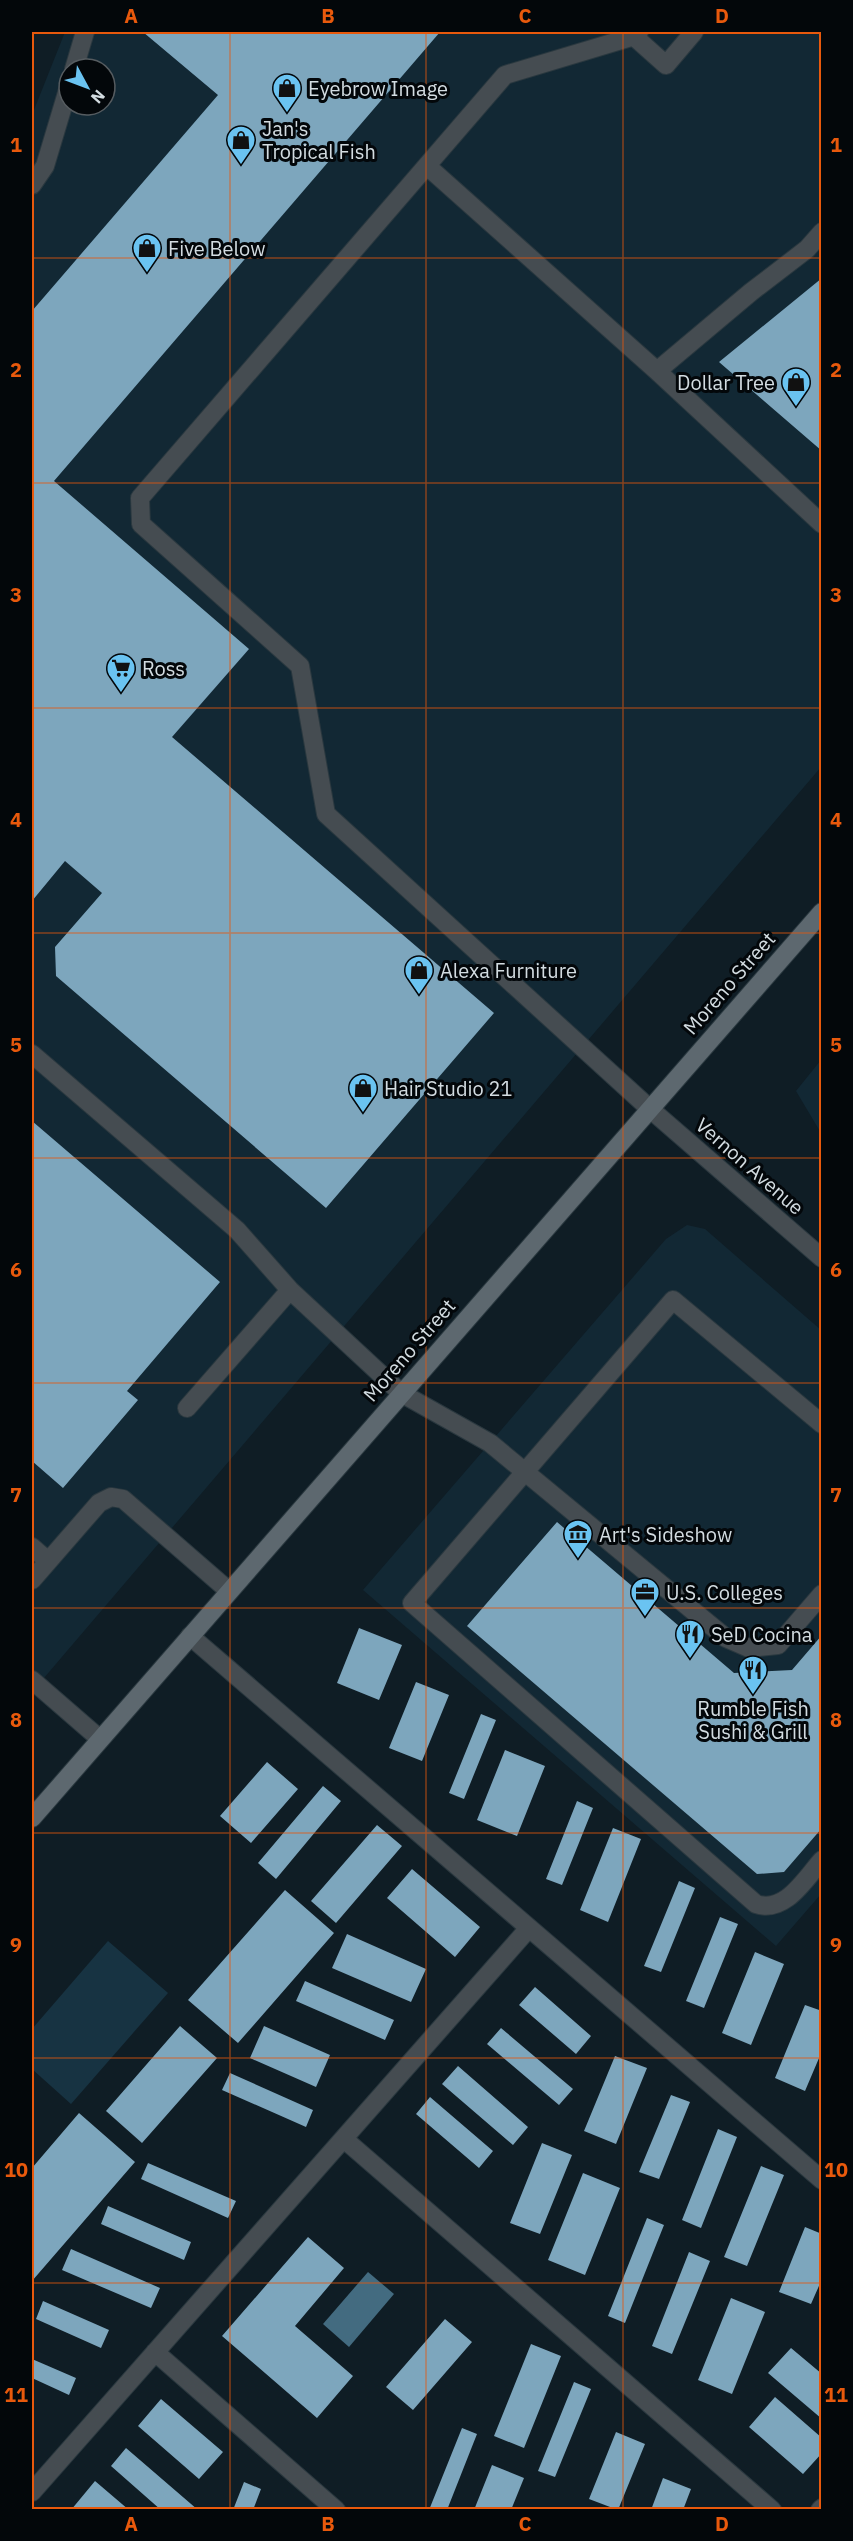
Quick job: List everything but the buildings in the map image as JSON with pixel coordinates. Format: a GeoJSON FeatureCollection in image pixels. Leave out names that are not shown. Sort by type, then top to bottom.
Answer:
{"type":"FeatureCollection","features":[{"type":"Feature","properties":{"kind":"street"},"geometry":{"type":"LineString","coordinates":[[78,57],[85,32]]}},
{"type":"Feature","properties":{"kind":"street"},"geometry":{"type":"LineString","coordinates":[[634,33],[666,65],[694,32]]}},
{"type":"Feature","properties":{"kind":"street","name":"Vernon Avenue"},"geometry":{"type":"LineString","coordinates":[[634,33],[505,75],[140,498],[141,525],[300,666],[326,814],[649,1108],[822,1258]]}},
{"type":"Feature","properties":{"kind":"street"},"geometry":{"type":"LineString","coordinates":[[32,185],[45,166],[60,117]]}},
{"type":"Feature","properties":{"kind":"street"},"geometry":{"type":"LineString","coordinates":[[427,166],[657,371],[822,524]]}},
{"type":"Feature","properties":{"kind":"street"},"geometry":{"type":"LineString","coordinates":[[657,371],[751,292],[807,249],[822,232]]}},
{"type":"Feature","properties":{"kind":"street","name":"Moreno Street"},"geometry":{"type":"LineString","coordinates":[[32,1818],[822,912]]}},
{"type":"Feature","properties":{"kind":"street"},"geometry":{"type":"LineString","coordinates":[[32,1054],[237,1230],[290,1290],[401,1394],[490,1443],[726,1638],[749,1648],[778,1645],[822,1594]]}},
{"type":"Feature","properties":{"kind":"street"},"geometry":{"type":"LineString","coordinates":[[187,1408],[290,1290]]}},
{"type":"Feature","properties":{"kind":"street"},"geometry":{"type":"LineString","coordinates":[[822,1424],[673,1300],[412,1603],[756,1904],[764,1907],[784,1902],[822,1860]]}},
{"type":"Feature","properties":{"kind":"street"},"geometry":{"type":"LineString","coordinates":[[32,1580],[99,1503],[111,1497],[123,1499],[229,1591]]}},
{"type":"Feature","properties":{"kind":"street"},"geometry":{"type":"LineString","coordinates":[[32,1547],[48,1561]]}},
{"type":"Feature","properties":{"kind":"street"},"geometry":{"type":"LineString","coordinates":[[190,1636],[822,2180]]}},
{"type":"Feature","properties":{"kind":"street"},"geometry":{"type":"LineString","coordinates":[[32,1680],[100,1740]]}},
{"type":"Feature","properties":{"kind":"street"},"geometry":{"type":"LineString","coordinates":[[32,2492],[529,1928]]}},
{"type":"Feature","properties":{"kind":"street"},"geometry":{"type":"LineString","coordinates":[[344,2139],[772,2510]]}},
{"type":"Feature","properties":{"kind":"street"},"geometry":{"type":"LineString","coordinates":[[155,2352],[336,2510]]}},
{"type":"Feature","properties":{"kind":"shaded area"},"geometry":{"type":"Polygon","coordinates":[[[65,32],[821,32],[821,767],[32,1692],[32,115],[65,32]]]}},
{"type":"Feature","properties":{"kind":"shaded area"},"geometry":{"type":"Polygon","coordinates":[[[821,1060],[821,1133],[796,1091],[821,1060]]]}},
{"type":"Feature","properties":{"kind":"shaded area"},"geometry":{"type":"Polygon","coordinates":[[[687,1225],[705,1229],[821,1330],[821,1894],[776,1946],[363,1590],[666,1239],[687,1225]]]}},
{"type":"Feature","properties":{"kind":"shaded area"},"geometry":{"type":"Polygon","coordinates":[[[108,1941],[168,1993],[71,2104],[32,2069],[32,2029],[108,1941]]]}},
{"type":"Feature","properties":{"kind":"shaded area"},"geometry":{"type":"Polygon","coordinates":[[[368,2272],[394,2294],[349,2347],[323,2324],[368,2272]]]}},
{"type":"Feature","properties":{"kind":"place","name":"Eyebrow Image"},"geometry":{"type":"Point","coordinates":[287,114]}},
{"type":"Feature","properties":{"kind":"place","name":"Jan's Tropical Fish"},"geometry":{"type":"Point","coordinates":[241,166]}},
{"type":"Feature","properties":{"kind":"place","name":"Five Below"},"geometry":{"type":"Point","coordinates":[147,274]}},
{"type":"Feature","properties":{"kind":"place","name":"Dollar Tree"},"geometry":{"type":"Point","coordinates":[796,408]}},
{"type":"Feature","properties":{"kind":"place","name":"Ross"},"geometry":{"type":"Point","coordinates":[121,694]}},
{"type":"Feature","properties":{"kind":"place","name":"Alexa Furniture"},"geometry":{"type":"Point","coordinates":[419,996]}},
{"type":"Feature","properties":{"kind":"place","name":"Hair Studio 21"},"geometry":{"type":"Point","coordinates":[363,1114]}},
{"type":"Feature","properties":{"kind":"place","name":"Art's Sideshow"},"geometry":{"type":"Point","coordinates":[578,1560]}},
{"type":"Feature","properties":{"kind":"place","name":"U.S. Colleges"},"geometry":{"type":"Point","coordinates":[645,1618]}},
{"type":"Feature","properties":{"kind":"place","name":"SeD Cocina"},"geometry":{"type":"Point","coordinates":[690,1660]}},
{"type":"Feature","properties":{"kind":"place","name":"Rumble Fish Sushi & Grill"},"geometry":{"type":"Point","coordinates":[753,1696]}}]}
